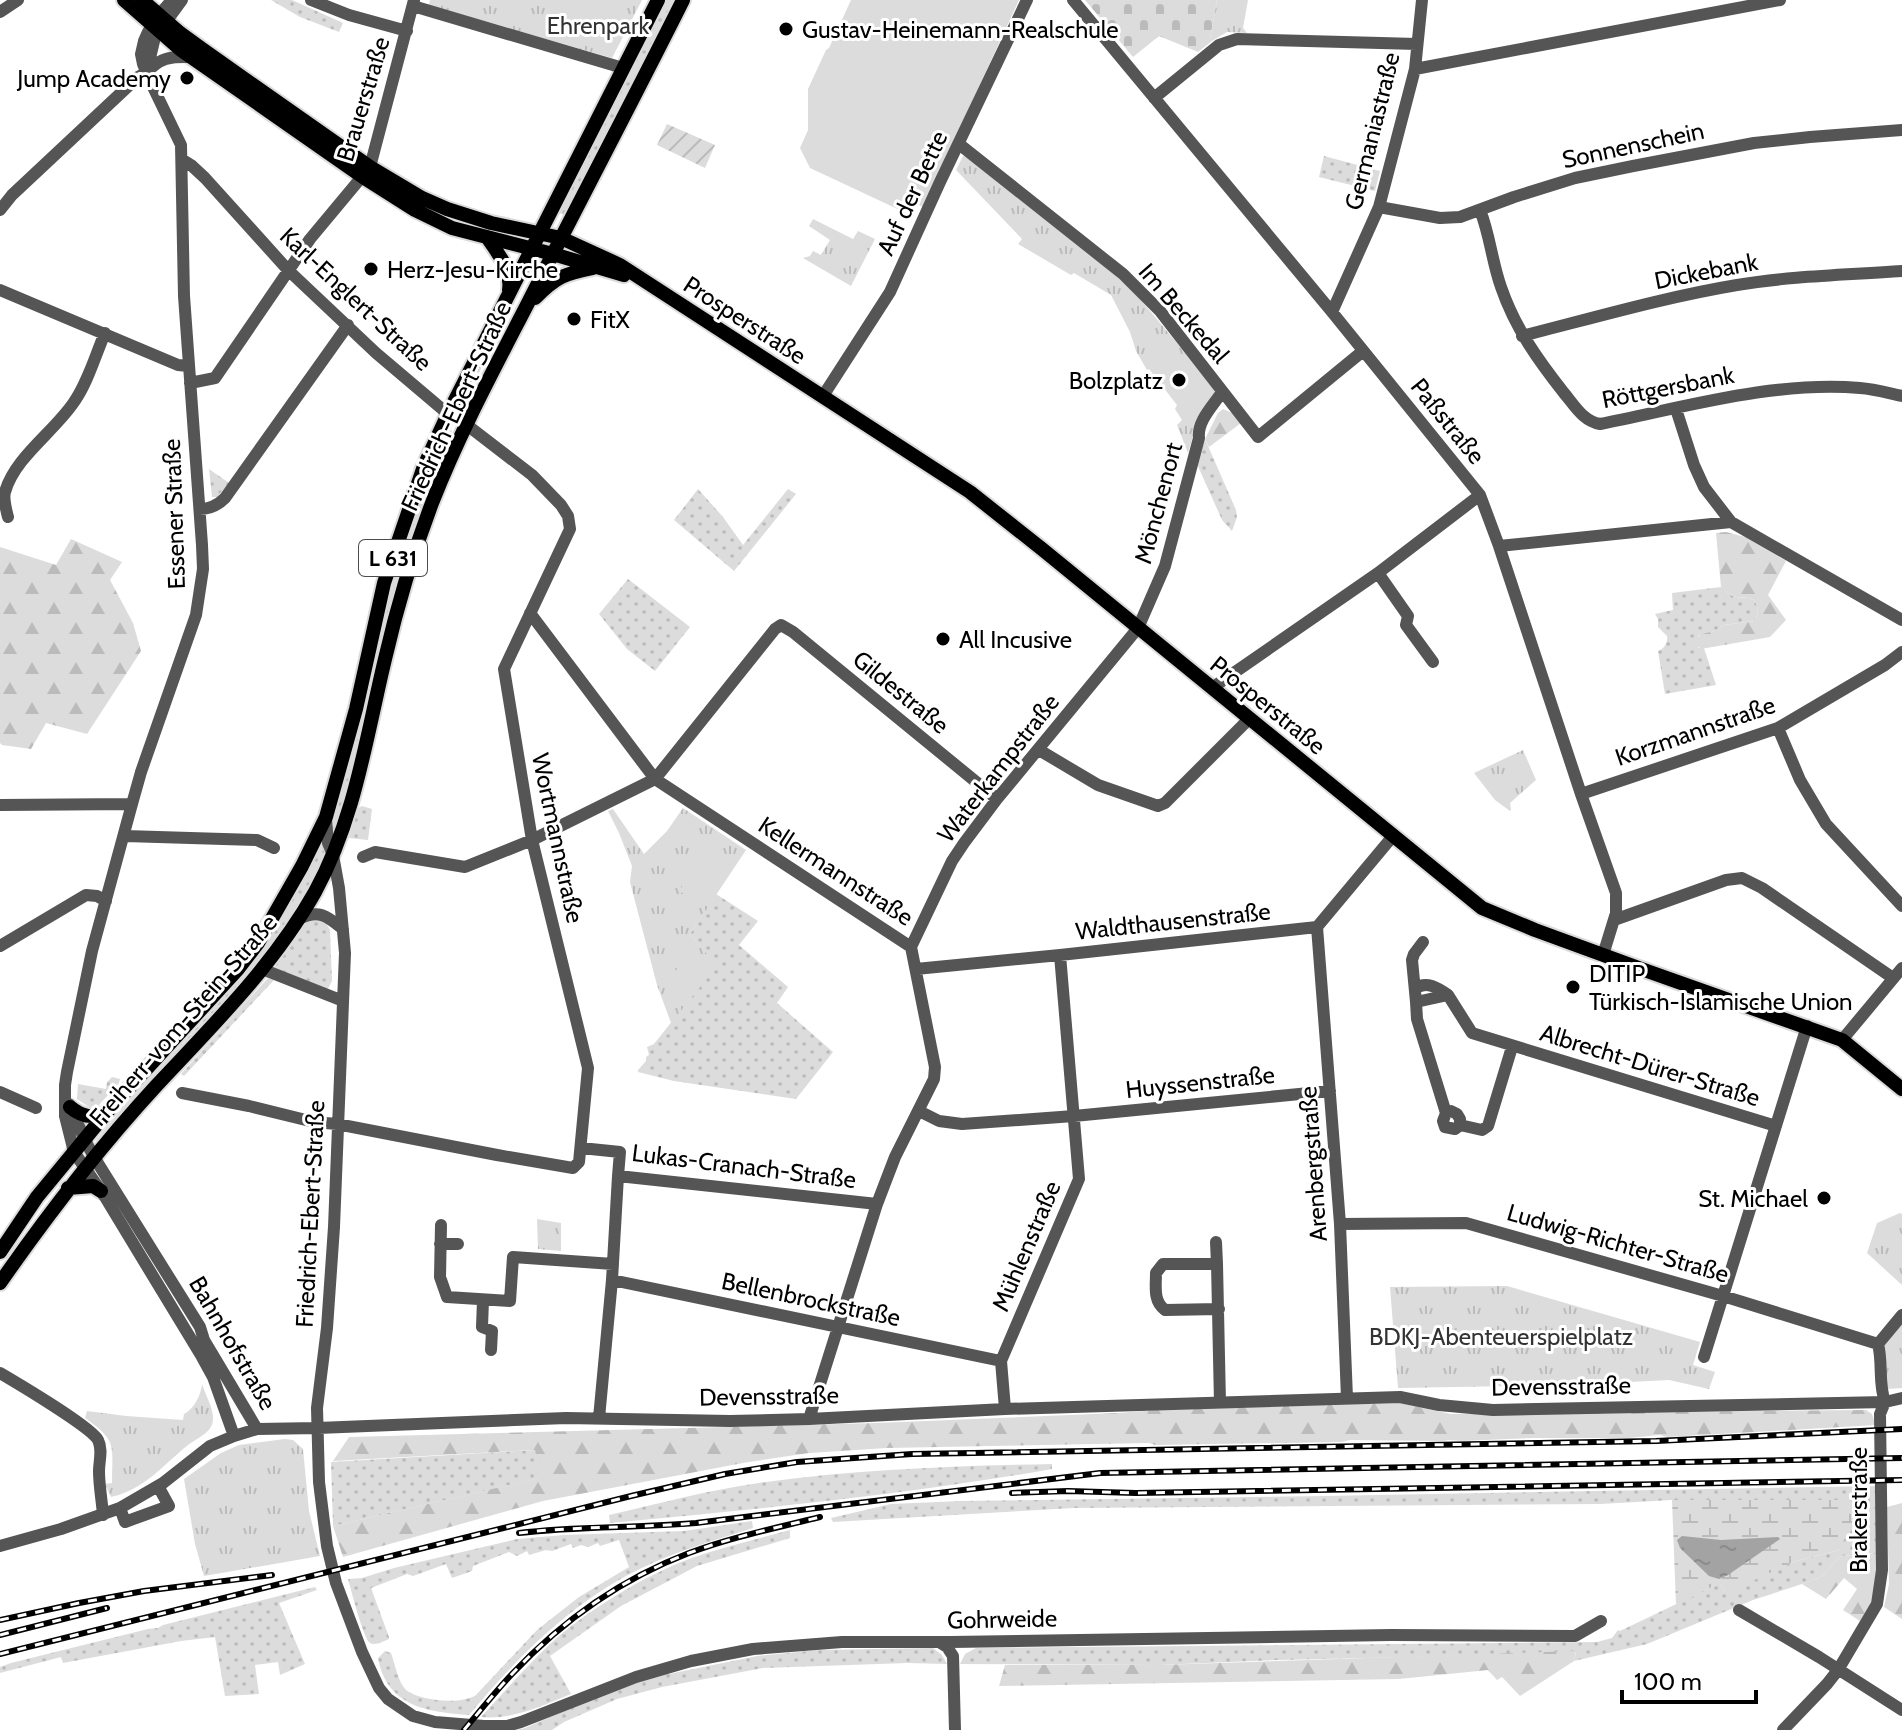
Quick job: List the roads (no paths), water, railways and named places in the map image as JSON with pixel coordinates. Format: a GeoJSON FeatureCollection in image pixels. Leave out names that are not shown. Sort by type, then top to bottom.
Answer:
{"type":"FeatureCollection","features":[{"type":"Feature","properties":{"kind":"main road"},"geometry":{"type":"LineString","coordinates":[[124,0],[159,23]]}},
{"type":"Feature","properties":{"kind":"main road"},"geometry":{"type":"LineString","coordinates":[[142,0],[159,23]]}},
{"type":"Feature","properties":{"kind":"main road","name":"Friedrich-Ebert-Straße"},"geometry":{"type":"LineString","coordinates":[[302,866],[326,817],[356,709],[384,583],[424,466],[658,0]]}},
{"type":"Feature","properties":{"kind":"main road","name":"Friedrich-Ebert-Straße"},"geometry":{"type":"LineString","coordinates":[[333,855],[358,780],[385,656],[412,560],[432,503],[467,425],[683,0]]}},
{"type":"Feature","properties":{"kind":"main road","name":"Prosperstraße"},"geometry":{"type":"LineString","coordinates":[[159,23],[192,57],[366,172],[447,209],[491,223],[561,238],[620,265],[970,492],[1482,908],[1603,955],[1842,1040],[1902,1088]]}},
{"type":"Feature","properties":{"kind":"main road","name":"Prosperstraße"},"geometry":{"type":"LineString","coordinates":[[159,23],[191,41],[415,210],[452,228],[644,281]]}},
{"type":"Feature","properties":{"kind":"main road"},"geometry":{"type":"LineString","coordinates":[[487,237],[507,267],[509,293]]}},
{"type":"Feature","properties":{"kind":"main road"},"geometry":{"type":"LineString","coordinates":[[526,307],[548,284],[563,274],[595,267]]}},
{"type":"Feature","properties":{"kind":"main road","name":"Freiherr-vom-Stein-Straße"},"geometry":{"type":"LineString","coordinates":[[88,1165],[262,969],[299,919],[333,855]]}},
{"type":"Feature","properties":{"kind":"main road","name":"Freiherr-vom-Stein-Straße"},"geometry":{"type":"LineString","coordinates":[[74,1152],[238,969],[258,943],[302,866]]}},
{"type":"Feature","properties":{"kind":"main road"},"geometry":{"type":"LineString","coordinates":[[70,1107],[88,1117],[98,1117],[107,1112]]}},
{"type":"Feature","properties":{"kind":"main road","name":"L 631"},"geometry":{"type":"LineString","coordinates":[[0,1252],[37,1197],[74,1152]]}},
{"type":"Feature","properties":{"kind":"main road","name":"L 631"},"geometry":{"type":"LineString","coordinates":[[0,1283],[88,1165]]}},
{"type":"Feature","properties":{"kind":"main road"},"geometry":{"type":"LineString","coordinates":[[68,1188],[93,1186],[101,1191]]}},
{"type":"Feature","properties":{"kind":"street"},"geometry":{"type":"LineString","coordinates":[[0,12],[18,0]]}},
{"type":"Feature","properties":{"kind":"street"},"geometry":{"type":"LineString","coordinates":[[147,73],[152,43],[172,0]]}},
{"type":"Feature","properties":{"kind":"street"},"geometry":{"type":"LineString","coordinates":[[159,23],[182,0]]}},
{"type":"Feature","properties":{"kind":"street"},"geometry":{"type":"LineString","coordinates":[[311,0],[349,15],[407,31]]}},
{"type":"Feature","properties":{"kind":"street","name":"Auf der Bette"},"geometry":{"type":"LineString","coordinates":[[823,396],[890,292],[1027,0]]}},
{"type":"Feature","properties":{"kind":"street","name":"Paßstraße"},"geometry":{"type":"LineString","coordinates":[[1073,0],[1480,495],[1616,893],[1614,920],[1603,955]]}},
{"type":"Feature","properties":{"kind":"street","name":"Germaniastraße"},"geometry":{"type":"LineString","coordinates":[[1332,312],[1379,207],[1415,69],[1422,0]]}},
{"type":"Feature","properties":{"kind":"street"},"geometry":{"type":"LineString","coordinates":[[1415,69],[1780,0]]}},
{"type":"Feature","properties":{"kind":"street"},"geometry":{"type":"LineString","coordinates":[[413,3],[623,68]]}},
{"type":"Feature","properties":{"kind":"street","name":"Brauerstraße"},"geometry":{"type":"LineString","coordinates":[[190,383],[215,378],[310,239],[366,172],[413,3]]}},
{"type":"Feature","properties":{"kind":"street"},"geometry":{"type":"LineString","coordinates":[[1154,98],[1219,45],[1237,39],[1417,44]]}},
{"type":"Feature","properties":{"kind":"street"},"geometry":{"type":"LineString","coordinates":[[0,210],[12,195],[138,77],[168,58],[192,57]]}},
{"type":"Feature","properties":{"kind":"street","name":"Essener Straße"},"geometry":{"type":"LineString","coordinates":[[74,1152],[65,1116],[65,1085],[92,951],[141,772],[196,615],[203,569],[184,296],[183,160],[177,135],[147,73]]}},
{"type":"Feature","properties":{"kind":"street","name":"Sonnenschein"},"geometry":{"type":"LineString","coordinates":[[1379,207],[1440,218],[1460,217],[1575,178],[1699,153],[1754,143],[1902,130]]}},
{"type":"Feature","properties":{"kind":"street","name":"Im Beckedal"},"geometry":{"type":"LineString","coordinates":[[959,144],[1123,274],[1160,311],[1258,437],[1363,351]]}},
{"type":"Feature","properties":{"kind":"street","name":"Karl-Englert-Straße"},"geometry":{"type":"LineString","coordinates":[[183,160],[205,178],[288,270],[376,353],[448,414],[532,475],[561,505],[568,516],[570,529]]}},
{"type":"Feature","properties":{"kind":"street","name":"Röttgersbank"},"geometry":{"type":"LineString","coordinates":[[1480,210],[1487,226],[1499,284],[1522,336],[1582,416],[1592,423],[1600,424],[1735,395],[1783,389],[1861,388],[1902,396]]}},
{"type":"Feature","properties":{"kind":"street","name":"Dickebank"},"geometry":{"type":"LineString","coordinates":[[1522,336],[1738,285],[1902,271]]}},
{"type":"Feature","properties":{"kind":"street"},"geometry":{"type":"LineString","coordinates":[[0,290],[178,365],[188,366]]}},
{"type":"Feature","properties":{"kind":"street"},"geometry":{"type":"LineString","coordinates":[[200,509],[219,504],[225,498],[348,325]]}},
{"type":"Feature","properties":{"kind":"street"},"geometry":{"type":"LineString","coordinates":[[8,517],[4,495],[13,474],[77,399],[105,333]]}},
{"type":"Feature","properties":{"kind":"street","name":"Mönchenort"},"geometry":{"type":"LineString","coordinates":[[1138,628],[1165,566],[1199,438],[1198,431],[1222,392]]}},
{"type":"Feature","properties":{"kind":"street"},"geometry":{"type":"LineString","coordinates":[[1676,409],[1704,487],[1731,522],[1902,620]]}},
{"type":"Feature","properties":{"kind":"street"},"geometry":{"type":"LineString","coordinates":[[1212,688],[1378,573],[1480,495]]}},
{"type":"Feature","properties":{"kind":"street"},"geometry":{"type":"LineString","coordinates":[[1499,546],[1731,522]]}},
{"type":"Feature","properties":{"kind":"street","name":"Wortmannstraße"},"geometry":{"type":"LineString","coordinates":[[337,1124],[568,1168],[575,1167],[579,1162],[588,1068],[532,840],[504,669],[570,529]]}},
{"type":"Feature","properties":{"kind":"street"},"geometry":{"type":"LineString","coordinates":[[1378,573],[1408,616],[1406,625],[1433,662]]}},
{"type":"Feature","properties":{"kind":"street","name":"Kellermannstraße"},"geometry":{"type":"LineString","coordinates":[[530,613],[655,779],[911,947],[936,1073],[895,1157],[877,1204],[809,1419]]}},
{"type":"Feature","properties":{"kind":"street","name":"Gildestraße"},"geometry":{"type":"LineString","coordinates":[[655,779],[775,629],[783,626],[997,799]]}},
{"type":"Feature","properties":{"kind":"street","name":"Waterkampstraße"},"geometry":{"type":"LineString","coordinates":[[911,947],[952,861],[997,799],[1138,628]]}},
{"type":"Feature","properties":{"kind":"street","name":"Korzmannstraße"},"geometry":{"type":"LineString","coordinates":[[1581,794],[1778,728],[1902,652]]}},
{"type":"Feature","properties":{"kind":"street"},"geometry":{"type":"LineString","coordinates":[[1039,750],[1098,785],[1158,806],[1165,803],[1249,719]]}},
{"type":"Feature","properties":{"kind":"street"},"geometry":{"type":"LineString","coordinates":[[1778,728],[1800,780],[1826,824],[1902,906]]}},
{"type":"Feature","properties":{"kind":"street"},"geometry":{"type":"LineString","coordinates":[[363,857],[375,852],[465,867],[532,840],[655,779]]}},
{"type":"Feature","properties":{"kind":"street"},"geometry":{"type":"LineString","coordinates":[[0,805],[132,804]]}},
{"type":"Feature","properties":{"kind":"street","name":"Friedrich-Ebert-Straße"},"geometry":{"type":"LineString","coordinates":[[318,1428],[317,1408],[327,1328],[334,1227],[345,953],[339,888],[328,843],[326,817]]}},
{"type":"Feature","properties":{"kind":"street"},"geometry":{"type":"LineString","coordinates":[[125,836],[257,840],[274,848]]}},
{"type":"Feature","properties":{"kind":"street"},"geometry":{"type":"LineString","coordinates":[[1317,927],[1393,836]]}},
{"type":"Feature","properties":{"kind":"street"},"geometry":{"type":"LineString","coordinates":[[1614,920],[1726,880],[1742,878],[1762,888],[1898,973],[1842,1040]]}},
{"type":"Feature","properties":{"kind":"street"},"geometry":{"type":"LineString","coordinates":[[0,946],[86,895],[106,901]]}},
{"type":"Feature","properties":{"kind":"street"},"geometry":{"type":"LineString","coordinates":[[299,919],[310,914],[323,915],[343,929]]}},
{"type":"Feature","properties":{"kind":"street","name":"Waldthausenstraße"},"geometry":{"type":"LineString","coordinates":[[916,969],[1317,927]]}},
{"type":"Feature","properties":{"kind":"street","name":"Arenbergstraße"},"geometry":{"type":"LineString","coordinates":[[1317,927],[1340,1224],[1347,1398]]}},
{"type":"Feature","properties":{"kind":"street","name":"Albrecht-Dürer-Straße"},"geometry":{"type":"LineString","coordinates":[[1423,942],[1412,960],[1417,1019],[1446,1113],[1443,1121],[1445,1127],[1455,1129],[1460,1125],[1482,1130],[1488,1126],[1512,1047]]}},
{"type":"Feature","properties":{"kind":"street","name":"Mühlenstraße"},"geometry":{"type":"LineString","coordinates":[[1005,1409],[1001,1361],[1079,1179],[1060,955]]}},
{"type":"Feature","properties":{"kind":"street"},"geometry":{"type":"LineString","coordinates":[[262,969],[343,1001]]}},
{"type":"Feature","properties":{"kind":"street","name":"Albrecht-Dürer-Straße"},"geometry":{"type":"LineString","coordinates":[[1416,995],[1448,995],[1472,1033],[1776,1126]]}},
{"type":"Feature","properties":{"kind":"street"},"geometry":{"type":"LineString","coordinates":[[1704,1357],[1807,1026]]}},
{"type":"Feature","properties":{"kind":"street","name":"Essener Straße"},"geometry":{"type":"LineString","coordinates":[[65,1085],[70,1107]]}},
{"type":"Feature","properties":{"kind":"street","name":"Huyssenstraße"},"geometry":{"type":"LineString","coordinates":[[919,1111],[939,1121],[962,1124],[1330,1091]]}},
{"type":"Feature","properties":{"kind":"street"},"geometry":{"type":"LineString","coordinates":[[0,1092],[36,1108]]}},
{"type":"Feature","properties":{"kind":"street"},"geometry":{"type":"LineString","coordinates":[[182,1093],[314,1122],[337,1124]]}},
{"type":"Feature","properties":{"kind":"street","name":"Bahnhofstraße"},"geometry":{"type":"LineString","coordinates":[[70,1107],[85,1140],[88,1165],[213,1377],[234,1436]]}},
{"type":"Feature","properties":{"kind":"street","name":"Lukas-Cranach-Straße"},"geometry":{"type":"LineString","coordinates":[[581,1148],[620,1152],[618,1176],[877,1204]]}},
{"type":"Feature","properties":{"kind":"street","name":"Bahnhofstraße"},"geometry":{"type":"LineString","coordinates":[[74,1152],[88,1165],[200,1327],[204,1340],[257,1429],[318,1428]]}},
{"type":"Feature","properties":{"kind":"street"},"geometry":{"type":"LineString","coordinates":[[599,1418],[618,1176]]}},
{"type":"Feature","properties":{"kind":"street","name":"Ludwig-Richter-Straße"},"geometry":{"type":"LineString","coordinates":[[1340,1224],[1466,1223],[1878,1344]]}},
{"type":"Feature","properties":{"kind":"street"},"geometry":{"type":"LineString","coordinates":[[441,1225],[440,1277],[447,1297],[510,1301],[513,1257],[613,1264]]}},
{"type":"Feature","properties":{"kind":"street"},"geometry":{"type":"LineString","coordinates":[[1216,1242],[1220,1403]]}},
{"type":"Feature","properties":{"kind":"street"},"geometry":{"type":"LineString","coordinates":[[440,1244],[458,1244]]}},
{"type":"Feature","properties":{"kind":"street"},"geometry":{"type":"LineString","coordinates":[[1217,1264],[1163,1264],[1156,1273],[1156,1297],[1165,1310],[1219,1309]]}},
{"type":"Feature","properties":{"kind":"street","name":"Bellenbrockstraße"},"geometry":{"type":"LineString","coordinates":[[612,1280],[1001,1361]]}},
{"type":"Feature","properties":{"kind":"street"},"geometry":{"type":"LineString","coordinates":[[483,1300],[482,1327],[492,1331],[491,1350]]}},
{"type":"Feature","properties":{"kind":"street"},"geometry":{"type":"LineString","coordinates":[[1885,1402],[1881,1390],[1878,1344],[1902,1315]]}},
{"type":"Feature","properties":{"kind":"street"},"geometry":{"type":"LineString","coordinates":[[0,1366],[19,1385]]}},
{"type":"Feature","properties":{"kind":"street"},"geometry":{"type":"LineString","coordinates":[[0,1373],[91,1433],[98,1441],[103,1515]]}},
{"type":"Feature","properties":{"kind":"street","name":"Devensstraße"},"geometry":{"type":"LineString","coordinates":[[318,1428],[566,1418],[809,1419],[1347,1398],[1400,1397],[1439,1405],[1493,1410],[1885,1402],[1902,1398]]}},
{"type":"Feature","properties":{"kind":"street","name":"Brakerstraße"},"geometry":{"type":"LineString","coordinates":[[1783,1730],[1838,1670],[1879,1599],[1882,1570],[1880,1414],[1885,1402]]}},
{"type":"Feature","properties":{"kind":"street"},"geometry":{"type":"LineString","coordinates":[[318,1428],[321,1512],[336,1583],[379,1688],[388,1699],[413,1716],[408,1730]]}},
{"type":"Feature","properties":{"kind":"street"},"geometry":{"type":"LineString","coordinates":[[0,1546],[120,1508],[158,1486],[210,1446],[257,1429]]}},
{"type":"Feature","properties":{"kind":"street"},"geometry":{"type":"LineString","coordinates":[[120,1508],[125,1522],[169,1506],[158,1486]]}},
{"type":"Feature","properties":{"kind":"street"},"geometry":{"type":"LineString","coordinates":[[1739,1610],[1902,1710]]}},
{"type":"Feature","properties":{"kind":"street","name":"Gohrweide"},"geometry":{"type":"LineString","coordinates":[[413,1716],[435,1722],[507,1726],[648,1673],[753,1649],[842,1642],[1575,1636],[1601,1621]]}},
{"type":"Feature","properties":{"kind":"street"},"geometry":{"type":"LineString","coordinates":[[939,1642],[953,1656],[955,1730]]}},
{"type":"Feature","properties":{"kind":"water"},"geometry":{"type":"Polygon","coordinates":[[[1682,1536],[1721,1540],[1780,1539],[1719,1579],[1709,1576],[1680,1548],[1677,1540],[1682,1536]]]}},
{"type":"Feature","properties":{"kind":"railway"},"geometry":{"type":"LineString","coordinates":[[0,1654],[631,1496],[725,1474],[797,1462],[912,1454],[1656,1441],[1902,1429]]}},
{"type":"Feature","properties":{"kind":"railway"},"geometry":{"type":"LineString","coordinates":[[519,1533],[696,1523],[1100,1473],[1902,1458]]}},
{"type":"Feature","properties":{"kind":"railway"},"geometry":{"type":"LineString","coordinates":[[1012,1493],[1902,1480]]}},
{"type":"Feature","properties":{"kind":"railway"},"geometry":{"type":"LineString","coordinates":[[464,1730],[551,1636],[616,1589],[664,1563],[705,1547],[820,1517]]}},
{"type":"Feature","properties":{"kind":"railway"},"geometry":{"type":"LineString","coordinates":[[0,1620],[144,1591],[272,1575]]}},
{"type":"Feature","properties":{"kind":"railway"},"geometry":{"type":"LineString","coordinates":[[0,1635],[107,1608]]}},
{"type":"Feature","properties":{"kind":"place","name":"Gustav-Heinemann-Realschule"},"geometry":{"type":"Point","coordinates":[786,29]}},
{"type":"Feature","properties":{"kind":"place","name":"Jump Academy"},"geometry":{"type":"Point","coordinates":[187,78]}},
{"type":"Feature","properties":{"kind":"place","name":"Herz-Jesu-Kirche"},"geometry":{"type":"Point","coordinates":[371,269]}},
{"type":"Feature","properties":{"kind":"place","name":"FitX"},"geometry":{"type":"Point","coordinates":[574,319]}},
{"type":"Feature","properties":{"kind":"place","name":"Bolzplatz"},"geometry":{"type":"Point","coordinates":[1179,380]}},
{"type":"Feature","properties":{"kind":"place","name":"All Incusive"},"geometry":{"type":"Point","coordinates":[943,639]}},
{"type":"Feature","properties":{"kind":"place","name":"DITIP Türkisch-Islamische Union"},"geometry":{"type":"Point","coordinates":[1573,987]}},
{"type":"Feature","properties":{"kind":"place","name":"St. Michael"},"geometry":{"type":"Point","coordinates":[1824,1198]}},
{"type":"Feature","properties":{"kind":"park label","name":"Ehrenpark"},"geometry":{"type":"Point","coordinates":[598,25]}},
{"type":"Feature","properties":{"kind":"park label","name":"BDKJ-Abenteuerspielplatz"},"geometry":{"type":"Point","coordinates":[1501,1336]}}]}
